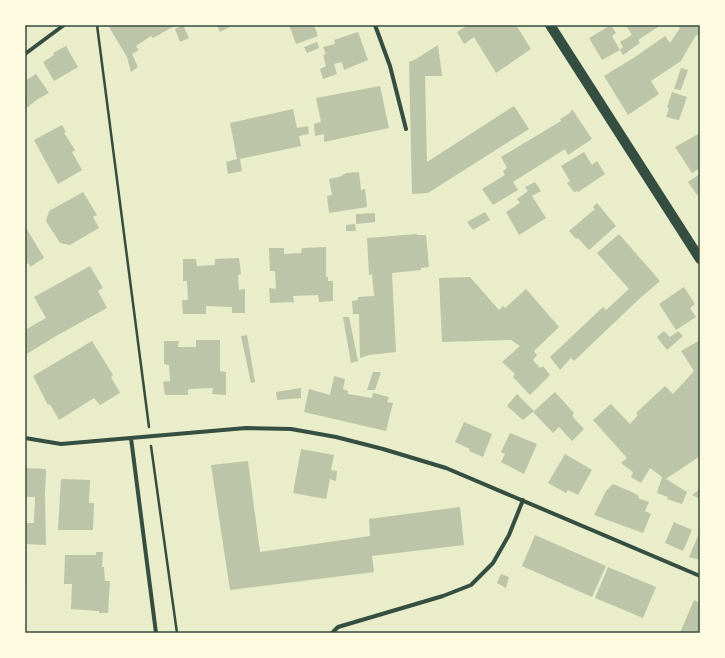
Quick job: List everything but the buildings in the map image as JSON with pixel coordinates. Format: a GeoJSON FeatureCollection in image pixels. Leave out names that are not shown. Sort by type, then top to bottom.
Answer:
{"type":"FeatureCollection","features":[{"type":"Feature","properties":{"kind":"main road"},"geometry":{"type":"LineString","coordinates":[[550,25],[700,259]]}},
{"type":"Feature","properties":{"kind":"street"},"geometry":{"type":"LineString","coordinates":[[25,54],[64,25]]}},
{"type":"Feature","properties":{"kind":"street"},"geometry":{"type":"LineString","coordinates":[[375,25],[390,66],[406,129]]}},
{"type":"Feature","properties":{"kind":"street"},"geometry":{"type":"LineString","coordinates":[[25,438],[61,444],[246,428],[291,429],[383,449],[446,468],[700,576]]}},
{"type":"Feature","properties":{"kind":"street"},"geometry":{"type":"LineString","coordinates":[[131,438],[156,633]]}},
{"type":"Feature","properties":{"kind":"street"},"geometry":{"type":"LineString","coordinates":[[332,633],[338,627],[443,596],[471,585],[493,563],[509,535],[523,500]]}},
{"type":"Feature","properties":{"kind":"path"},"geometry":{"type":"LineString","coordinates":[[97,25],[176,633]]}}]}
